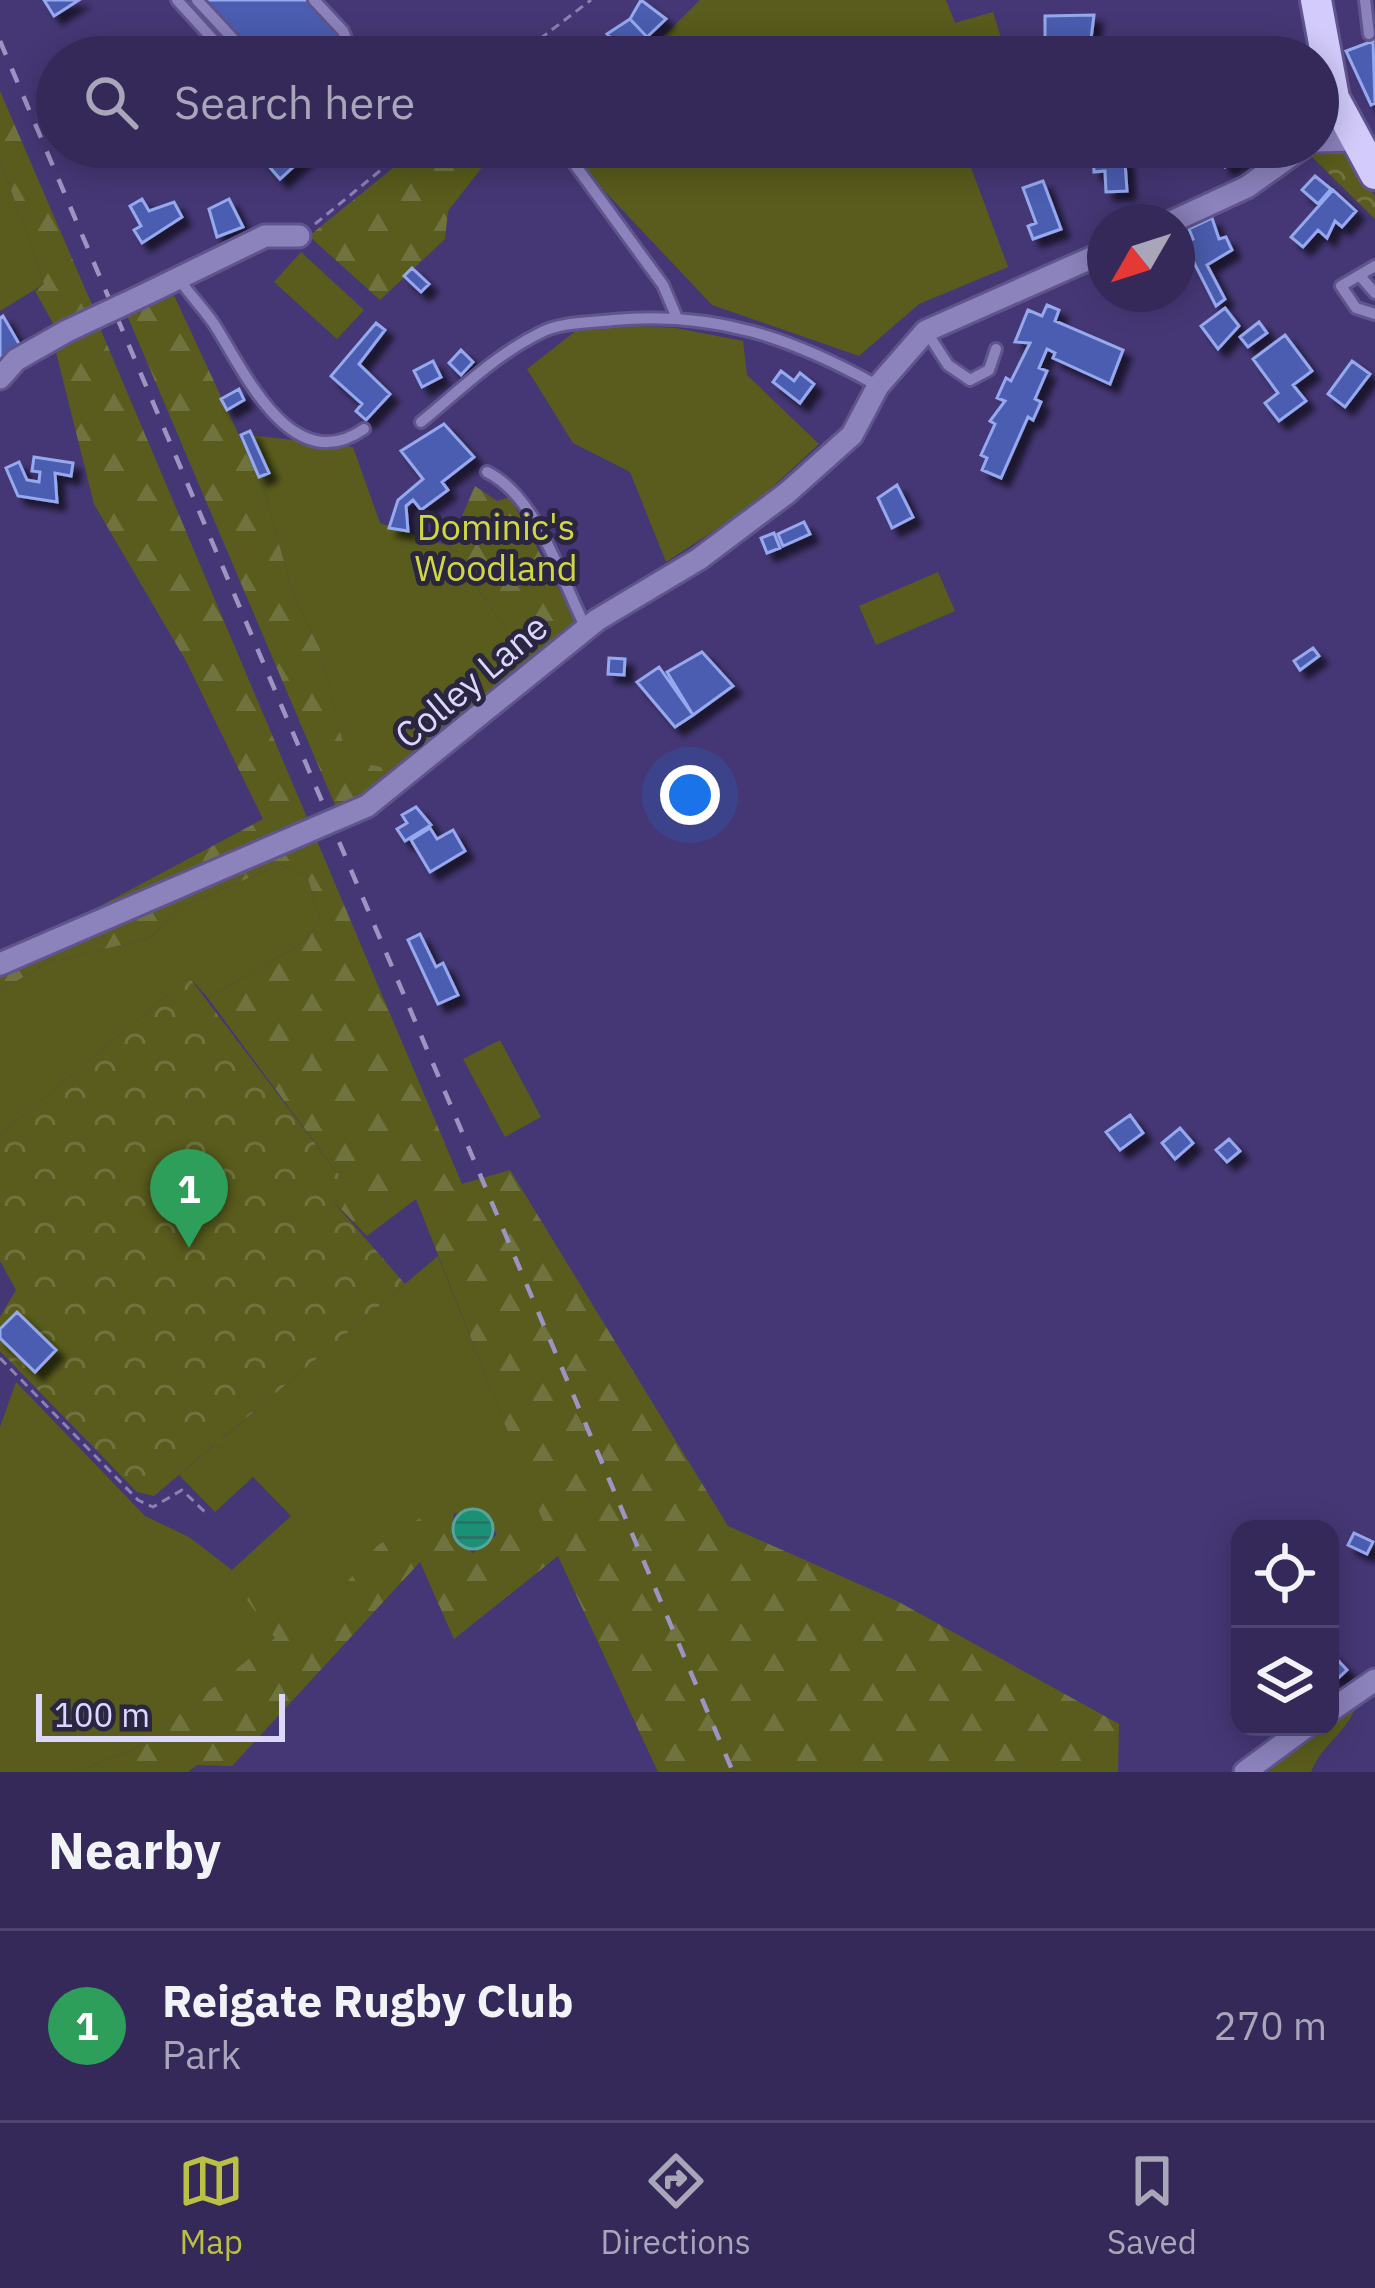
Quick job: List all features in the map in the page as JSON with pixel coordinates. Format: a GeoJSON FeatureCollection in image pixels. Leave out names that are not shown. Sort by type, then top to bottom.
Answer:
{"type":"FeatureCollection","features":[{"type":"Feature","properties":{"kind":"main road"},"geometry":{"type":"LineString","coordinates":[[1316,0],[1323,36]]}},
{"type":"Feature","properties":{"kind":"main road"},"geometry":{"type":"LineString","coordinates":[[1339,109],[1375,174]]}},
{"type":"Feature","properties":{"kind":"street"},"geometry":{"type":"LineString","coordinates":[[1339,140],[1353,140]]}},
{"type":"Feature","properties":{"kind":"street"},"geometry":{"type":"LineString","coordinates":[[1195,211],[1247,187],[1274,168]]}},
{"type":"Feature","properties":{"kind":"street"},"geometry":{"type":"LineString","coordinates":[[0,378],[16,360],[67,331],[265,236],[299,236]]}},
{"type":"Feature","properties":{"kind":"street","name":"Colley Lane"},"geometry":{"type":"LineString","coordinates":[[0,964],[368,806],[586,628],[699,559],[787,493],[852,435],[878,386],[926,331],[1087,260]]}},
{"type":"Feature","properties":{"kind":"street"},"geometry":{"type":"LineString","coordinates":[[1339,1705],[1375,1680]]}},
{"type":"Feature","properties":{"kind":"street"},"geometry":{"type":"LineString","coordinates":[[1245,1772],[1294,1736]]}},
{"type":"Feature","properties":{"kind":"lane"},"geometry":{"type":"LineString","coordinates":[[177,0],[210,36]]}},
{"type":"Feature","properties":{"kind":"lane"},"geometry":{"type":"LineString","coordinates":[[197,0],[230,36]]}},
{"type":"Feature","properties":{"kind":"lane"},"geometry":{"type":"LineString","coordinates":[[314,0],[345,36]]}},
{"type":"Feature","properties":{"kind":"lane"},"geometry":{"type":"LineString","coordinates":[[1364,0],[1369,34]]}},
{"type":"Feature","properties":{"kind":"lane"},"geometry":{"type":"LineString","coordinates":[[577,168],[663,285],[677,318]]}},
{"type":"Feature","properties":{"kind":"lane"},"geometry":{"type":"LineString","coordinates":[[1375,266],[1341,286],[1356,308],[1375,314]]}},
{"type":"Feature","properties":{"kind":"lane"},"geometry":{"type":"LineString","coordinates":[[1360,276],[1375,293]]}},
{"type":"Feature","properties":{"kind":"lane"},"geometry":{"type":"LineString","coordinates":[[179,279],[256,396],[290,430],[314,440],[340,440],[364,429]]}},
{"type":"Feature","properties":{"kind":"lane"},"geometry":{"type":"LineString","coordinates":[[421,422],[501,356],[544,330],[677,318],[758,329],[819,353],[878,386]]}},
{"type":"Feature","properties":{"kind":"lane"},"geometry":{"type":"LineString","coordinates":[[926,331],[948,365],[970,380],[988,370],[996,349]]}},
{"type":"Feature","properties":{"kind":"lane"},"geometry":{"type":"LineString","coordinates":[[487,472],[502,479],[526,511],[586,628]]}},
{"type":"Feature","properties":{"kind":"path"},"geometry":{"type":"LineString","coordinates":[[544,36],[591,0]]}},
{"type":"Feature","properties":{"kind":"path"},"geometry":{"type":"LineString","coordinates":[[299,236],[383,168]]}},
{"type":"Feature","properties":{"kind":"path"},"geometry":{"type":"LineString","coordinates":[[0,1358],[138,1501],[153,1507],[182,1490],[206,1513]]}},
{"type":"Feature","properties":{"kind":"green space"},"geometry":{"type":"Polygon","coordinates":[[[700,0],[946,0],[955,23],[993,12],[1000,36],[663,36],[700,0]]]}},
{"type":"Feature","properties":{"kind":"green space"},"geometry":{"type":"Polygon","coordinates":[[[0,91],[93,307],[54,325],[35,291],[44,284],[0,159],[0,91]]]}},
{"type":"Feature","properties":{"kind":"green space"},"geometry":{"type":"Polygon","coordinates":[[[1339,150],[1375,196],[1375,219],[1323,168],[1339,168],[1339,150]]]}},
{"type":"Feature","properties":{"kind":"green space"},"geometry":{"type":"Polygon","coordinates":[[[0,159],[44,284],[0,311],[0,159]]]}},
{"type":"Feature","properties":{"kind":"green space"},"geometry":{"type":"Polygon","coordinates":[[[393,168],[482,168],[448,211],[445,239],[380,300],[309,236],[393,168]]]}},
{"type":"Feature","properties":{"kind":"green space"},"geometry":{"type":"Polygon","coordinates":[[[583,168],[971,168],[1008,267],[919,304],[859,356],[712,305],[583,168]]]}},
{"type":"Feature","properties":{"kind":"green space"},"geometry":{"type":"Polygon","coordinates":[[[301,252],[364,310],[337,339],[274,282],[301,252]]]}},
{"type":"Feature","properties":{"kind":"green space"},"geometry":{"type":"Polygon","coordinates":[[[172,291],[263,487],[294,597],[320,649],[347,760],[381,767],[388,780],[338,812],[127,315],[172,291]]]}},
{"type":"Feature","properties":{"kind":"green space"},"geometry":{"type":"Polygon","coordinates":[[[586,323],[676,328],[743,341],[747,375],[819,444],[752,506],[666,562],[630,472],[573,443],[527,369],[586,323]]]}},
{"type":"Feature","properties":{"kind":"green space"},"geometry":{"type":"Polygon","coordinates":[[[100,328],[462,1184],[510,1170],[728,1526],[897,1601],[1119,1724],[1118,1772],[658,1772],[558,1556],[454,1639],[420,1562],[232,1766],[197,1765],[188,1772],[77,1772],[139,1747],[275,1638],[247,1600],[259,1579],[314,1622],[377,1546],[434,1509],[452,1536],[473,1553],[500,1532],[552,1544],[416,1199],[367,1236],[331,1199],[344,1182],[208,998],[301,944],[321,921],[307,876],[282,864],[178,908],[150,938],[47,963],[0,991],[0,977],[95,935],[87,913],[263,819],[186,661],[94,504],[55,348],[100,328]]]}},
{"type":"Feature","properties":{"kind":"green space"},"geometry":{"type":"Polygon","coordinates":[[[240,434],[353,447],[380,523],[449,546],[529,664],[388,780],[381,767],[347,761],[320,649],[294,597],[263,487],[240,434]]]}},
{"type":"Feature","properties":{"kind":"green space","name":"Dominic's Woodland"},"geometry":{"type":"Polygon","coordinates":[[[475,486],[497,501],[510,497],[576,621],[529,664],[449,546],[475,486]]]}},
{"type":"Feature","properties":{"kind":"green space"},"geometry":{"type":"Polygon","coordinates":[[[938,572],[955,611],[876,645],[859,606],[938,572]]]}},
{"type":"Feature","properties":{"kind":"green space"},"geometry":{"type":"Polygon","coordinates":[[[282,864],[307,876],[321,921],[301,944],[208,998],[189,977],[0,1135],[0,991],[47,963],[150,938],[178,908],[282,864]]]}},
{"type":"Feature","properties":{"kind":"green space"},"geometry":{"type":"Polygon","coordinates":[[[189,977],[345,1183],[331,1199],[405,1284],[154,1496],[137,1492],[0,1351],[0,1317],[16,1290],[0,1261],[0,1135],[189,977]]]}},
{"type":"Feature","properties":{"kind":"green space"},"geometry":{"type":"Polygon","coordinates":[[[500,1040],[541,1117],[505,1137],[463,1059],[500,1040]]]}},
{"type":"Feature","properties":{"kind":"green space"},"geometry":{"type":"Polygon","coordinates":[[[438,1256],[553,1545],[496,1534],[490,1520],[454,1513],[452,1536],[377,1547],[314,1622],[276,1638],[139,1747],[77,1772],[0,1772],[0,1427],[16,1382],[145,1516],[189,1537],[232,1570],[291,1516],[253,1477],[215,1512],[179,1475],[438,1256]]]}},
{"type":"Feature","properties":{"kind":"green space"},"geometry":{"type":"Polygon","coordinates":[[[1357,1703],[1339,1733],[1339,1713],[1357,1703]]]}},
{"type":"Feature","properties":{"kind":"green space"},"geometry":{"type":"Polygon","coordinates":[[[1304,1736],[1336,1736],[1311,1772],[1268,1772],[1281,1761],[1280,1753],[1304,1736]]]}},
{"type":"Feature","properties":{"kind":"shaded area"},"geometry":{"type":"Polygon","coordinates":[[[473,1509],[487,1515],[493,1529],[487,1543],[473,1549],[459,1543],[453,1529],[459,1515],[473,1509]]]}},
{"type":"Feature","properties":{"kind":"building"},"geometry":{"type":"Polygon","coordinates":[[[44,0],[79,0],[54,16],[44,0]]]}},
{"type":"Feature","properties":{"kind":"building"},"geometry":{"type":"Polygon","coordinates":[[[204,0],[307,0],[339,36],[236,36],[204,0]]]}},
{"type":"Feature","properties":{"kind":"building"},"geometry":{"type":"Polygon","coordinates":[[[641,0],[666,19],[646,36],[630,19],[641,0]]]}},
{"type":"Feature","properties":{"kind":"building"},"geometry":{"type":"Polygon","coordinates":[[[1094,15],[1091,36],[1045,36],[1045,16],[1094,15]]]}},
{"type":"Feature","properties":{"kind":"building"},"geometry":{"type":"Polygon","coordinates":[[[630,19],[646,36],[609,36],[630,19]]]}},
{"type":"Feature","properties":{"kind":"building"},"geometry":{"type":"Polygon","coordinates":[[[1373,41],[1375,103],[1371,105],[1346,51],[1373,41]]]}},
{"type":"Feature","properties":{"kind":"building"},"geometry":{"type":"Polygon","coordinates":[[[270,168],[292,168],[280,179],[270,168]]]}},
{"type":"Feature","properties":{"kind":"building"},"geometry":{"type":"Polygon","coordinates":[[[1094,168],[1125,168],[1127,191],[1106,192],[1105,171],[1094,172],[1094,168]]]}},
{"type":"Feature","properties":{"kind":"building"},"geometry":{"type":"Polygon","coordinates":[[[1315,176],[1331,189],[1318,204],[1302,190],[1315,176]]]}},
{"type":"Feature","properties":{"kind":"building"},"geometry":{"type":"Polygon","coordinates":[[[1043,181],[1061,229],[1033,239],[1028,226],[1036,223],[1023,188],[1043,181]]]}},
{"type":"Feature","properties":{"kind":"building"},"geometry":{"type":"Polygon","coordinates":[[[1333,190],[1356,211],[1342,227],[1335,221],[1327,238],[1318,230],[1303,247],[1291,237],[1333,190]]]}},
{"type":"Feature","properties":{"kind":"building"},"geometry":{"type":"Polygon","coordinates":[[[142,199],[149,211],[174,202],[182,217],[142,243],[134,230],[141,226],[130,206],[142,199]]]}},
{"type":"Feature","properties":{"kind":"building"},"geometry":{"type":"Polygon","coordinates":[[[229,199],[243,227],[217,237],[209,209],[229,199]]]}},
{"type":"Feature","properties":{"kind":"building"},"geometry":{"type":"Polygon","coordinates":[[[1212,218],[1219,239],[1226,237],[1232,250],[1207,265],[1225,299],[1216,306],[1195,265],[1195,226],[1212,218]]]}},
{"type":"Feature","properties":{"kind":"building"},"geometry":{"type":"Polygon","coordinates":[[[412,268],[429,284],[421,292],[404,276],[412,268]]]}},
{"type":"Feature","properties":{"kind":"building"},"geometry":{"type":"Polygon","coordinates":[[[1047,305],[1059,310],[1055,321],[1123,350],[1110,384],[1053,358],[1055,353],[1047,349],[1039,368],[1047,371],[1035,399],[1041,402],[1033,420],[1028,417],[1001,478],[982,470],[987,458],[981,455],[995,424],[990,421],[1005,401],[997,398],[1006,378],[1011,381],[1030,343],[1015,342],[1028,310],[1042,316],[1047,305]]]}},
{"type":"Feature","properties":{"kind":"building"},"geometry":{"type":"Polygon","coordinates":[[[1225,308],[1239,326],[1218,349],[1201,326],[1225,308]]]}},
{"type":"Feature","properties":{"kind":"building"},"geometry":{"type":"Polygon","coordinates":[[[3,316],[22,349],[0,362],[0,318],[3,316]]]}},
{"type":"Feature","properties":{"kind":"building"},"geometry":{"type":"Polygon","coordinates":[[[1259,322],[1267,333],[1248,347],[1240,337],[1259,322]]]}},
{"type":"Feature","properties":{"kind":"building"},"geometry":{"type":"Polygon","coordinates":[[[376,323],[385,330],[359,364],[390,394],[366,420],[356,411],[362,404],[331,376],[376,323]]]}},
{"type":"Feature","properties":{"kind":"building"},"geometry":{"type":"Polygon","coordinates":[[[1285,335],[1312,371],[1293,385],[1306,401],[1279,421],[1265,403],[1278,393],[1253,359],[1285,335]]]}},
{"type":"Feature","properties":{"kind":"building"},"geometry":{"type":"Polygon","coordinates":[[[461,350],[473,362],[461,375],[449,363],[461,350]]]}},
{"type":"Feature","properties":{"kind":"building"},"geometry":{"type":"Polygon","coordinates":[[[433,361],[441,377],[422,387],[414,371],[433,361]]]}},
{"type":"Feature","properties":{"kind":"building"},"geometry":{"type":"Polygon","coordinates":[[[1352,361],[1370,374],[1345,407],[1328,394],[1352,361]]]}},
{"type":"Feature","properties":{"kind":"building"},"geometry":{"type":"Polygon","coordinates":[[[781,371],[794,381],[800,373],[814,384],[800,403],[773,382],[781,371]]]}},
{"type":"Feature","properties":{"kind":"building"},"geometry":{"type":"Polygon","coordinates":[[[239,389],[244,400],[227,410],[221,399],[239,389]]]}},
{"type":"Feature","properties":{"kind":"building"},"geometry":{"type":"Polygon","coordinates":[[[444,424],[474,457],[442,482],[448,490],[421,510],[413,500],[406,506],[408,531],[389,528],[398,500],[423,479],[401,451],[444,424]]]}},
{"type":"Feature","properties":{"kind":"building"},"geometry":{"type":"Polygon","coordinates":[[[250,431],[269,473],[259,477],[241,435],[250,431]]]}},
{"type":"Feature","properties":{"kind":"building"},"geometry":{"type":"Polygon","coordinates":[[[34,457],[73,463],[71,476],[55,473],[57,502],[18,496],[6,468],[19,462],[27,480],[39,482],[40,472],[32,471],[34,457]]]}},
{"type":"Feature","properties":{"kind":"building"},"geometry":{"type":"Polygon","coordinates":[[[897,485],[913,517],[892,528],[878,498],[897,485]]]}},
{"type":"Feature","properties":{"kind":"building"},"geometry":{"type":"Polygon","coordinates":[[[804,522],[810,534],[783,546],[778,534],[804,522]]]}},
{"type":"Feature","properties":{"kind":"building"},"geometry":{"type":"Polygon","coordinates":[[[774,533],[780,548],[767,553],[761,538],[774,533]]]}},
{"type":"Feature","properties":{"kind":"building"},"geometry":{"type":"Polygon","coordinates":[[[1313,648],[1319,656],[1300,670],[1294,661],[1313,648]]]}},
{"type":"Feature","properties":{"kind":"building"},"geometry":{"type":"Polygon","coordinates":[[[702,652],[733,686],[693,715],[667,672],[702,652]]]}},
{"type":"Feature","properties":{"kind":"building"},"geometry":{"type":"Polygon","coordinates":[[[609,658],[625,659],[624,675],[608,674],[609,658]]]}},
{"type":"Feature","properties":{"kind":"building"},"geometry":{"type":"Polygon","coordinates":[[[659,667],[693,715],[675,727],[637,682],[659,667]]]}},
{"type":"Feature","properties":{"kind":"building"},"geometry":{"type":"Polygon","coordinates":[[[416,807],[431,825],[405,841],[397,829],[407,823],[402,815],[416,807]]]}},
{"type":"Feature","properties":{"kind":"building"},"geometry":{"type":"Polygon","coordinates":[[[430,828],[437,839],[453,830],[465,851],[430,872],[411,840],[430,828]]]}},
{"type":"Feature","properties":{"kind":"building"},"geometry":{"type":"Polygon","coordinates":[[[420,934],[436,967],[443,963],[458,995],[438,1004],[408,940],[420,934]]]}},
{"type":"Feature","properties":{"kind":"building"},"geometry":{"type":"Polygon","coordinates":[[[1130,1115],[1143,1133],[1120,1150],[1106,1132],[1130,1115]]]}},
{"type":"Feature","properties":{"kind":"building"},"geometry":{"type":"Polygon","coordinates":[[[1180,1128],[1193,1143],[1175,1159],[1162,1143],[1180,1128]]]}},
{"type":"Feature","properties":{"kind":"building"},"geometry":{"type":"Polygon","coordinates":[[[1229,1139],[1240,1151],[1227,1162],[1216,1150],[1229,1139]]]}},
{"type":"Feature","properties":{"kind":"building"},"geometry":{"type":"Polygon","coordinates":[[[17,1312],[56,1350],[35,1372],[0,1338],[0,1329],[17,1312]]]}},
{"type":"Feature","properties":{"kind":"building"},"geometry":{"type":"Polygon","coordinates":[[[1354,1533],[1373,1542],[1367,1554],[1348,1545],[1354,1533]]]}},
{"type":"Feature","properties":{"kind":"railway"},"geometry":{"type":"LineString","coordinates":[[0,41],[36,126]]}},
{"type":"Feature","properties":{"kind":"railway"},"geometry":{"type":"LineString","coordinates":[[54,168],[733,1772]]}},
{"type":"Feature","properties":{"kind":"place","name":"Reigate Rugby Club"},"geometry":{"type":"Point","coordinates":[189,1248]}}]}
